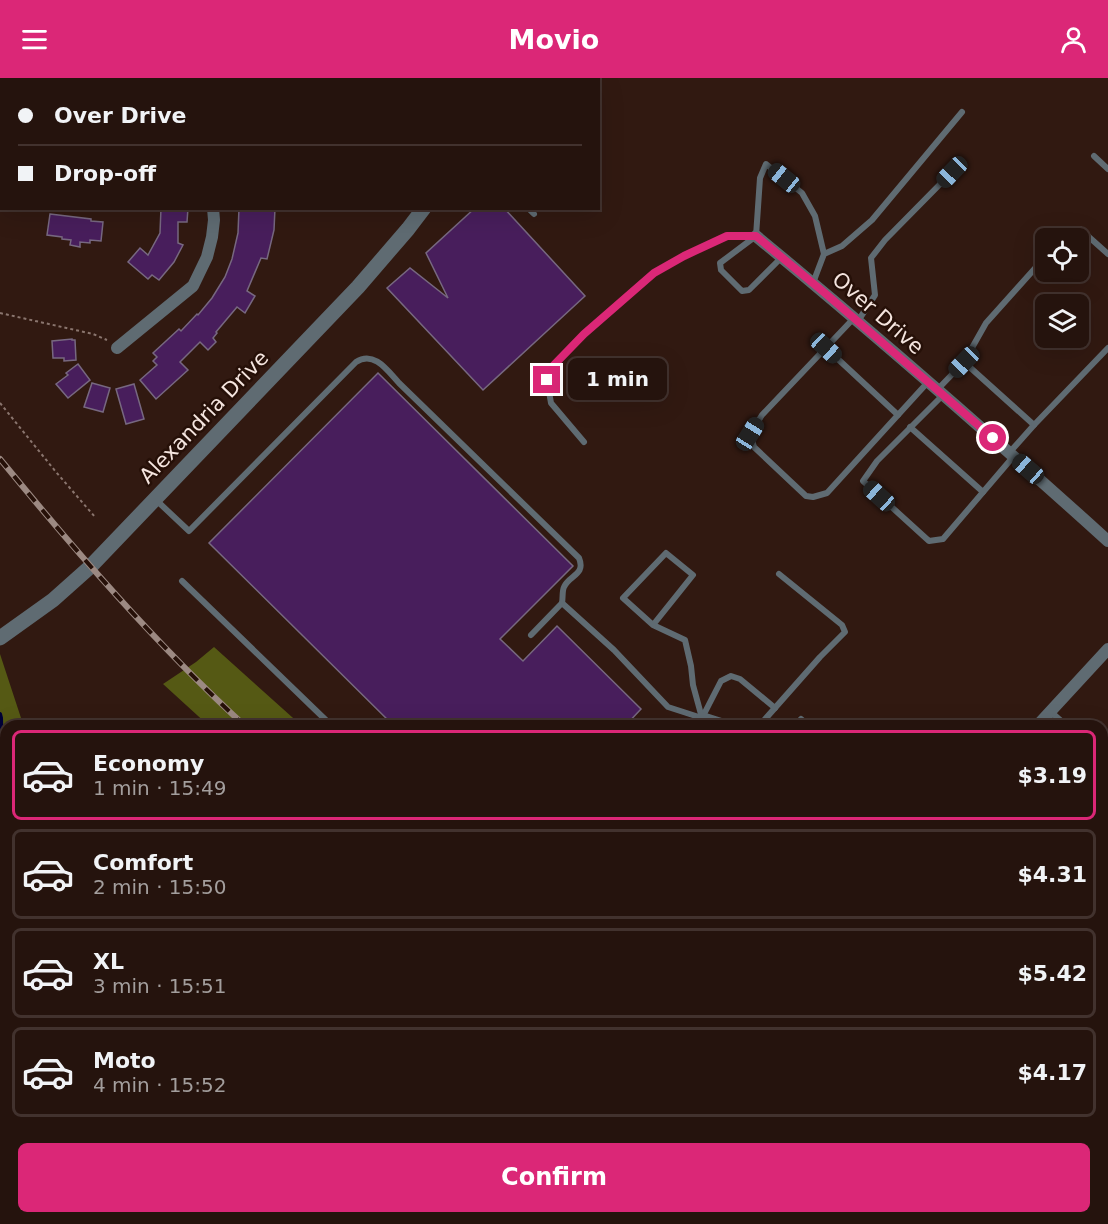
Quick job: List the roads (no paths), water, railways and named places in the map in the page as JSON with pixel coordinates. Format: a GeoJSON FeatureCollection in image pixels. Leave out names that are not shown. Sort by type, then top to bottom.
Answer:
{"type":"FeatureCollection","features":[{"type":"Feature","properties":{"kind":"street"},"geometry":{"type":"LineString","coordinates":[[117,348],[193,286],[207,257],[213,228],[213,210]]}},
{"type":"Feature","properties":{"kind":"street","name":"Alexandria Drive"},"geometry":{"type":"LineString","coordinates":[[0,638],[53,600],[90,567],[358,286],[422,210]]}},
{"type":"Feature","properties":{"kind":"street","name":"Over Drive"},"geometry":{"type":"LineString","coordinates":[[756,236],[936,389],[1108,541]]}},
{"type":"Feature","properties":{"kind":"street"},"geometry":{"type":"LineString","coordinates":[[1043,720],[1108,649]]}},
{"type":"Feature","properties":{"kind":"lane"},"geometry":{"type":"LineString","coordinates":[[824,254],[842,246],[872,220],[962,112]]}},
{"type":"Feature","properties":{"kind":"lane"},"geometry":{"type":"LineString","coordinates":[[1094,156],[1108,169]]}},
{"type":"Feature","properties":{"kind":"lane"},"geometry":{"type":"LineString","coordinates":[[782,257],[749,291],[742,291],[721,270],[720,263],[756,236],[760,177],[766,164],[802,193],[815,216],[824,254],[813,283]]}},
{"type":"Feature","properties":{"kind":"lane"},"geometry":{"type":"LineString","coordinates":[[952,172],[885,240],[871,258],[875,295],[856,320],[762,415],[750,434],[754,447],[806,496],[813,497],[827,493],[898,414],[936,389],[964,362],[986,323],[1035,268]]}},
{"type":"Feature","properties":{"kind":"lane"},"geometry":{"type":"LineString","coordinates":[[530,210],[534,214]]}},
{"type":"Feature","properties":{"kind":"lane"},"geometry":{"type":"LineString","coordinates":[[584,442],[551,403],[547,380],[552,367],[584,334],[654,273],[727,236],[756,236]]}},
{"type":"Feature","properties":{"kind":"lane"},"geometry":{"type":"LineString","coordinates":[[1089,237],[1108,254]]}},
{"type":"Feature","properties":{"kind":"lane"},"geometry":{"type":"LineString","coordinates":[[826,348],[898,414]]}},
{"type":"Feature","properties":{"kind":"lane"},"geometry":{"type":"LineString","coordinates":[[936,389],[910,428],[877,461],[863,481],[929,541],[943,539],[983,492],[1034,425],[1108,348]]}},
{"type":"Feature","properties":{"kind":"lane"},"geometry":{"type":"LineString","coordinates":[[155,499],[189,531],[356,362],[361,358],[369,358],[380,363],[579,558],[580,569],[564,587],[562,603],[531,635]]}},
{"type":"Feature","properties":{"kind":"lane"},"geometry":{"type":"LineString","coordinates":[[964,362],[1034,425]]}},
{"type":"Feature","properties":{"kind":"lane"},"geometry":{"type":"LineString","coordinates":[[910,428],[983,492]]}},
{"type":"Feature","properties":{"kind":"lane"},"geometry":{"type":"LineString","coordinates":[[653,626],[693,575],[666,553],[623,598],[653,626],[685,640],[691,666],[698,720]]}},
{"type":"Feature","properties":{"kind":"lane"},"geometry":{"type":"LineString","coordinates":[[764,720],[845,632],[842,625],[779,574]]}},
{"type":"Feature","properties":{"kind":"lane"},"geometry":{"type":"LineString","coordinates":[[182,581],[326,720]]}},
{"type":"Feature","properties":{"kind":"lane"},"geometry":{"type":"LineString","coordinates":[[562,603],[614,650],[668,707],[694,720]]}},
{"type":"Feature","properties":{"kind":"lane"},"geometry":{"type":"LineString","coordinates":[[699,720],[721,681],[731,676],[740,679],[775,708]]}},
{"type":"Feature","properties":{"kind":"lane"},"geometry":{"type":"LineString","coordinates":[[1051,711],[1061,720]]}},
{"type":"Feature","properties":{"kind":"waterway"},"geometry":{"type":"LineString","coordinates":[[0,714],[1,720]]}},
{"type":"Feature","properties":{"kind":"railway"},"geometry":{"type":"LineString","coordinates":[[0,459],[118,597],[180,663],[239,720]]}}]}
